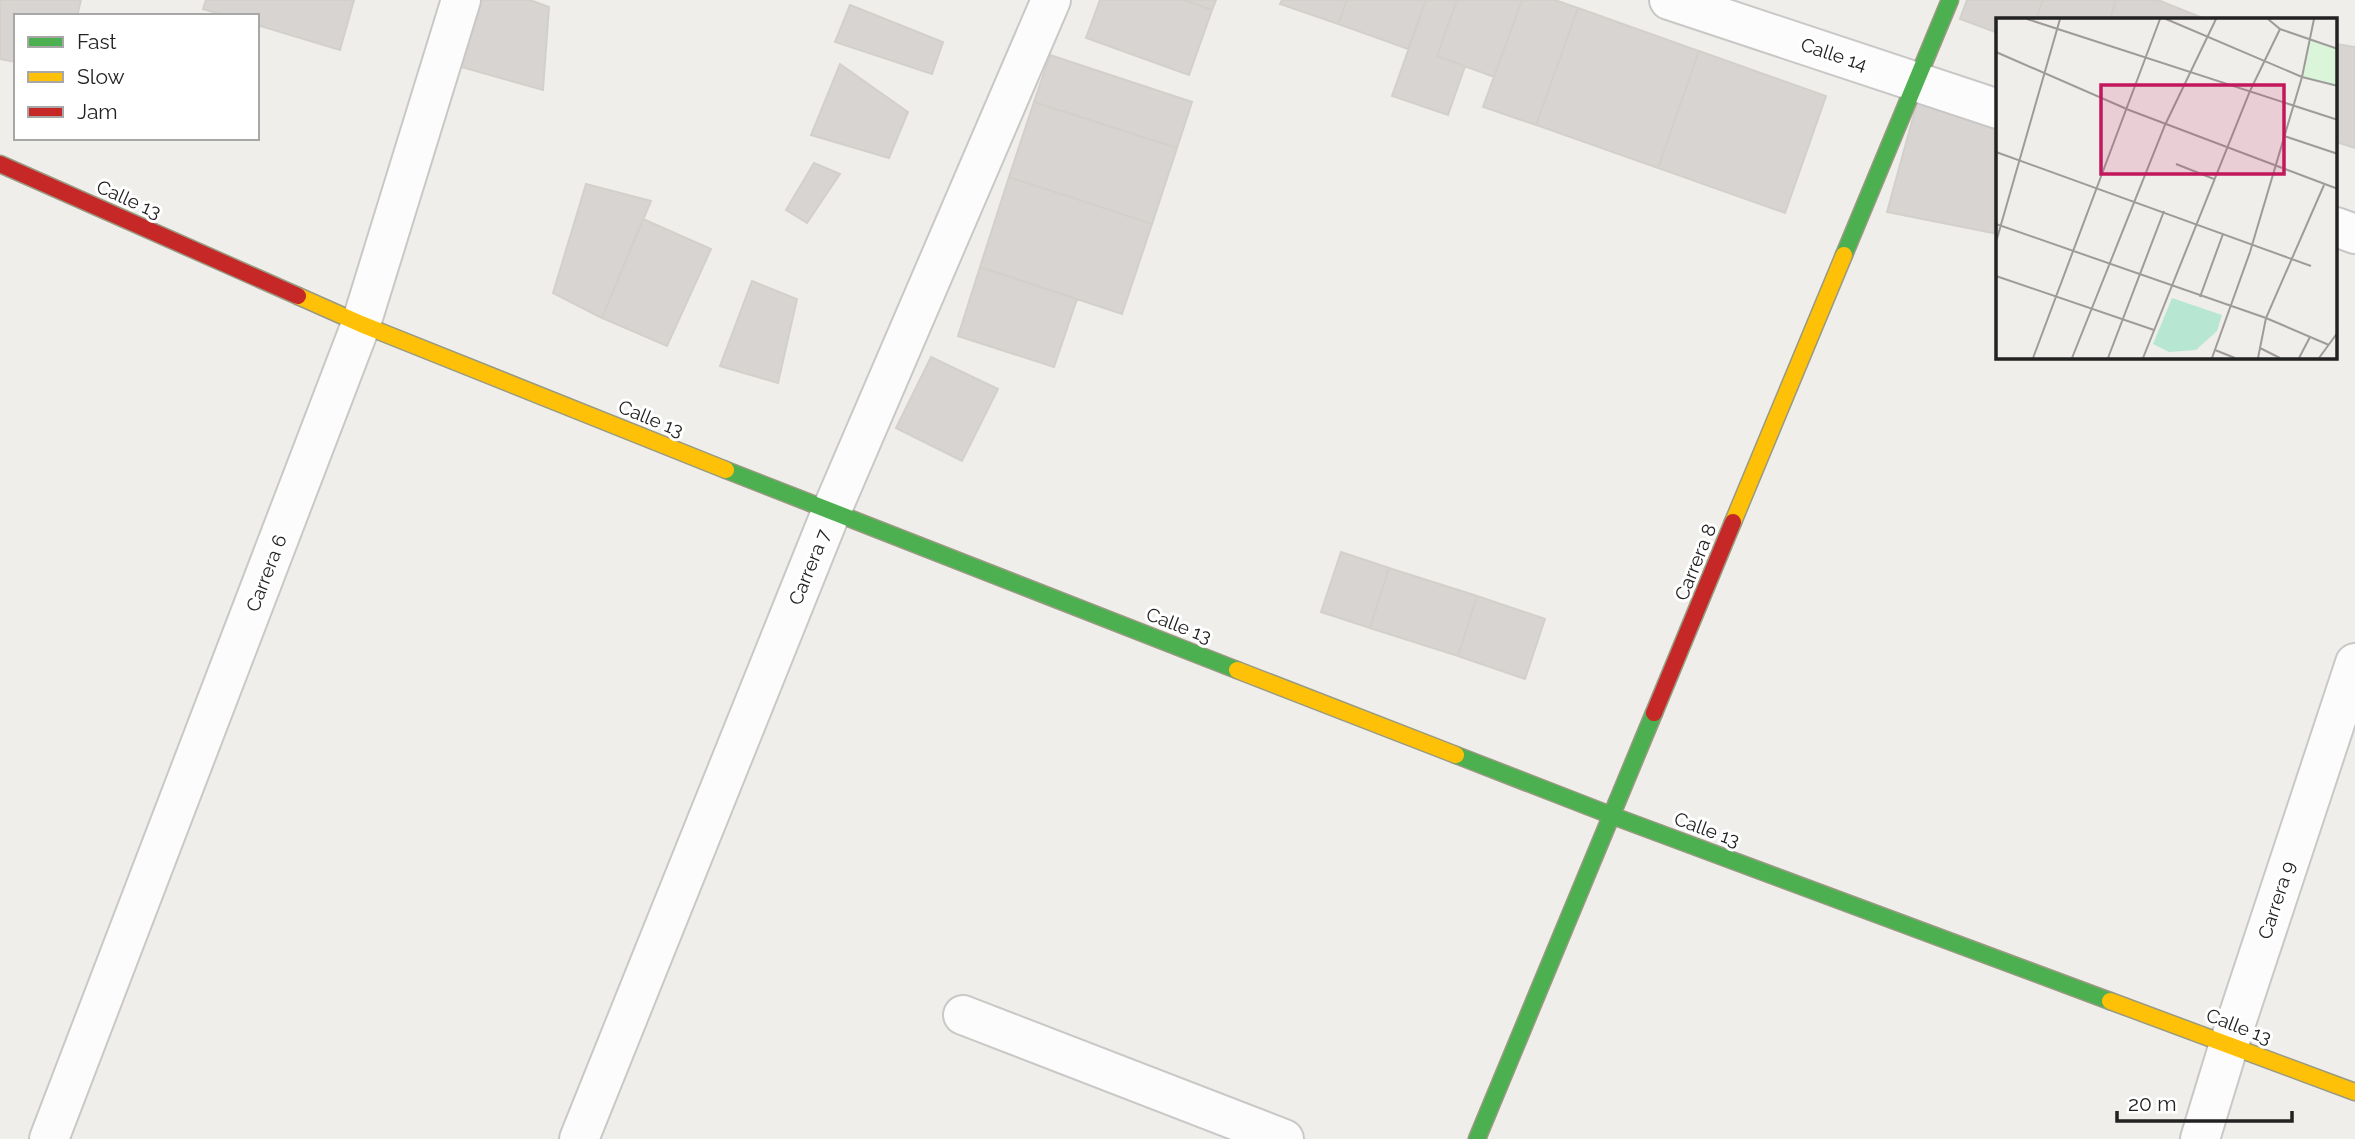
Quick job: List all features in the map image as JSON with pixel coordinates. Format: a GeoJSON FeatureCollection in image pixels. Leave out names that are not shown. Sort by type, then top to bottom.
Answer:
{"type":"FeatureCollection","features":[{"type":"Feature","properties":{"kind":"street","name":"Carrera 6"},"geometry":{"type":"LineString","coordinates":[[49,1139],[361,324],[461,0]]}},
{"type":"Feature","properties":{"kind":"street","name":"Carrera 7"},"geometry":{"type":"LineString","coordinates":[[579,1139],[831,512],[1051,0]]}},
{"type":"Feature","properties":{"kind":"street","name":"Calle 14"},"geometry":{"type":"LineString","coordinates":[[1668,0],[1996,108]]}},
{"type":"Feature","properties":{"kind":"street","name":"Carrera 8"},"geometry":{"type":"LineString","coordinates":[[1477,1139],[1950,0]]}},
{"type":"Feature","properties":{"kind":"street","name":"Calle 13"},"geometry":{"type":"LineString","coordinates":[[0,164],[361,324],[831,512],[1613,816],[2355,1092]]}},
{"type":"Feature","properties":{"kind":"street"},"geometry":{"type":"LineString","coordinates":[[2338,228],[2355,234]]}},
{"type":"Feature","properties":{"kind":"street","name":"Carrera 9"},"geometry":{"type":"LineString","coordinates":[[2200,1139],[2355,663]]}},
{"type":"Feature","properties":{"kind":"street"},"geometry":{"type":"LineString","coordinates":[[963,1016],[1284,1139]]}},
{"type":"Feature","properties":{"kind":"building"},"geometry":{"type":"Polygon","coordinates":[[[0,0],[81,0],[78,14],[14,14],[14,62],[0,59],[0,0]]]}},
{"type":"Feature","properties":{"kind":"building"},"geometry":{"type":"Polygon","coordinates":[[[206,0],[354,0],[340,50],[259,26],[259,14],[219,14],[203,9],[206,0]]]}},
{"type":"Feature","properties":{"kind":"building"},"geometry":{"type":"Polygon","coordinates":[[[471,0],[530,0],[549,7],[543,90],[451,64],[471,0]]]}},
{"type":"Feature","properties":{"kind":"building"},"geometry":{"type":"Polygon","coordinates":[[[1100,0],[1184,0],[1212,10],[1189,75],[1086,38],[1100,0]]]}},
{"type":"Feature","properties":{"kind":"building"},"geometry":{"type":"Polygon","coordinates":[[[1184,0],[1216,0],[1212,10],[1184,0]]]}},
{"type":"Feature","properties":{"kind":"building"},"geometry":{"type":"Polygon","coordinates":[[[1282,0],[1347,0],[1338,24],[1280,4],[1282,0]]]}},
{"type":"Feature","properties":{"kind":"building"},"geometry":{"type":"Polygon","coordinates":[[[1347,0],[1426,0],[1408,49],[1338,24],[1347,0]]]}},
{"type":"Feature","properties":{"kind":"building"},"geometry":{"type":"Polygon","coordinates":[[[1426,0],[1457,0],[1437,56],[1465,66],[1448,115],[1392,96],[1426,0]]]}},
{"type":"Feature","properties":{"kind":"building"},"geometry":{"type":"Polygon","coordinates":[[[1457,0],[1522,0],[1494,77],[1437,56],[1457,0]]]}},
{"type":"Feature","properties":{"kind":"building"},"geometry":{"type":"Polygon","coordinates":[[[1522,0],[1555,0],[1578,8],[1536,125],[1483,107],[1522,0]]]}},
{"type":"Feature","properties":{"kind":"building"},"geometry":{"type":"Polygon","coordinates":[[[1967,0],[2043,0],[2036,18],[1996,18],[1996,32],[1960,19],[1967,0]]]}},
{"type":"Feature","properties":{"kind":"building"},"geometry":{"type":"Polygon","coordinates":[[[2043,0],[2116,0],[2110,18],[2036,18],[2043,0]]]}},
{"type":"Feature","properties":{"kind":"building"},"geometry":{"type":"Polygon","coordinates":[[[2116,0],[2158,0],[2203,18],[2110,18],[2116,0]]]}},
{"type":"Feature","properties":{"kind":"building"},"geometry":{"type":"Polygon","coordinates":[[[850,5],[943,42],[932,74],[835,42],[850,5]]]}},
{"type":"Feature","properties":{"kind":"building"},"geometry":{"type":"Polygon","coordinates":[[[1578,8],[1699,51],[1658,168],[1536,125],[1578,8]]]}},
{"type":"Feature","properties":{"kind":"building"},"geometry":{"type":"Polygon","coordinates":[[[2338,44],[2355,47],[2355,148],[2338,143],[2338,44]]]}},
{"type":"Feature","properties":{"kind":"building"},"geometry":{"type":"Polygon","coordinates":[[[1699,51],[1826,96],[1785,213],[1658,168],[1699,51]]]}},
{"type":"Feature","properties":{"kind":"building"},"geometry":{"type":"Polygon","coordinates":[[[1050,55],[1192,102],[1177,148],[1034,102],[1050,55]]]}},
{"type":"Feature","properties":{"kind":"building"},"geometry":{"type":"Polygon","coordinates":[[[840,64],[908,112],[889,158],[811,135],[840,64]]]}},
{"type":"Feature","properties":{"kind":"building"},"geometry":{"type":"Polygon","coordinates":[[[1919,96],[1996,115],[1996,234],[1887,212],[1919,96]]]}},
{"type":"Feature","properties":{"kind":"building"},"geometry":{"type":"Polygon","coordinates":[[[1034,102],[1177,148],[1152,224],[1009,177],[1034,102]]]}},
{"type":"Feature","properties":{"kind":"building"},"geometry":{"type":"Polygon","coordinates":[[[814,163],[840,174],[807,223],[786,210],[814,163]]]}},
{"type":"Feature","properties":{"kind":"building"},"geometry":{"type":"Polygon","coordinates":[[[1009,177],[1152,224],[1122,314],[980,267],[1009,177]]]}},
{"type":"Feature","properties":{"kind":"building"},"geometry":{"type":"Polygon","coordinates":[[[586,184],[651,201],[602,318],[553,293],[586,184]]]}},
{"type":"Feature","properties":{"kind":"building"},"geometry":{"type":"Polygon","coordinates":[[[643,219],[711,249],[667,346],[602,318],[643,219]]]}},
{"type":"Feature","properties":{"kind":"building"},"geometry":{"type":"Polygon","coordinates":[[[980,267],[1077,299],[1054,367],[958,336],[980,267]]]}},
{"type":"Feature","properties":{"kind":"building"},"geometry":{"type":"Polygon","coordinates":[[[752,281],[797,299],[778,383],[720,366],[752,281]]]}},
{"type":"Feature","properties":{"kind":"building"},"geometry":{"type":"Polygon","coordinates":[[[931,357],[998,389],[962,461],[896,428],[931,357]]]}},
{"type":"Feature","properties":{"kind":"building"},"geometry":{"type":"Polygon","coordinates":[[[1341,552],[1389,568],[1370,628],[1321,612],[1341,552]]]}},
{"type":"Feature","properties":{"kind":"building"},"geometry":{"type":"Polygon","coordinates":[[[1389,568],[1477,596],[1458,656],[1370,628],[1389,568]]]}},
{"type":"Feature","properties":{"kind":"building"},"geometry":{"type":"Polygon","coordinates":[[[1477,596],[1545,619],[1525,679],[1458,656],[1477,596]]]}},
{"type":"Feature","properties":{"kind":"traffic: fast"},"geometry":{"type":"LineString","coordinates":[[1844,255],[1950,0]]}},
{"type":"Feature","properties":{"kind":"traffic: fast"},"geometry":{"type":"LineString","coordinates":[[726,470],[1237,670]]}},
{"type":"Feature","properties":{"kind":"traffic: fast"},"geometry":{"type":"LineString","coordinates":[[1477,1139],[1654,713]]}},
{"type":"Feature","properties":{"kind":"traffic: fast"},"geometry":{"type":"LineString","coordinates":[[1456,755],[2110,1001]]}},
{"type":"Feature","properties":{"kind":"traffic: slow"},"geometry":{"type":"LineString","coordinates":[[1733,522],[1844,255]]}},
{"type":"Feature","properties":{"kind":"traffic: slow"},"geometry":{"type":"LineString","coordinates":[[298,296],[361,324],[726,470]]}},
{"type":"Feature","properties":{"kind":"traffic: slow"},"geometry":{"type":"LineString","coordinates":[[1237,670],[1456,755]]}},
{"type":"Feature","properties":{"kind":"traffic: slow"},"geometry":{"type":"LineString","coordinates":[[2110,1001],[2355,1092]]}},
{"type":"Feature","properties":{"kind":"traffic: jam"},"geometry":{"type":"LineString","coordinates":[[0,164],[298,296]]}},
{"type":"Feature","properties":{"kind":"traffic: jam"},"geometry":{"type":"LineString","coordinates":[[1654,713],[1733,522]]}}]}
